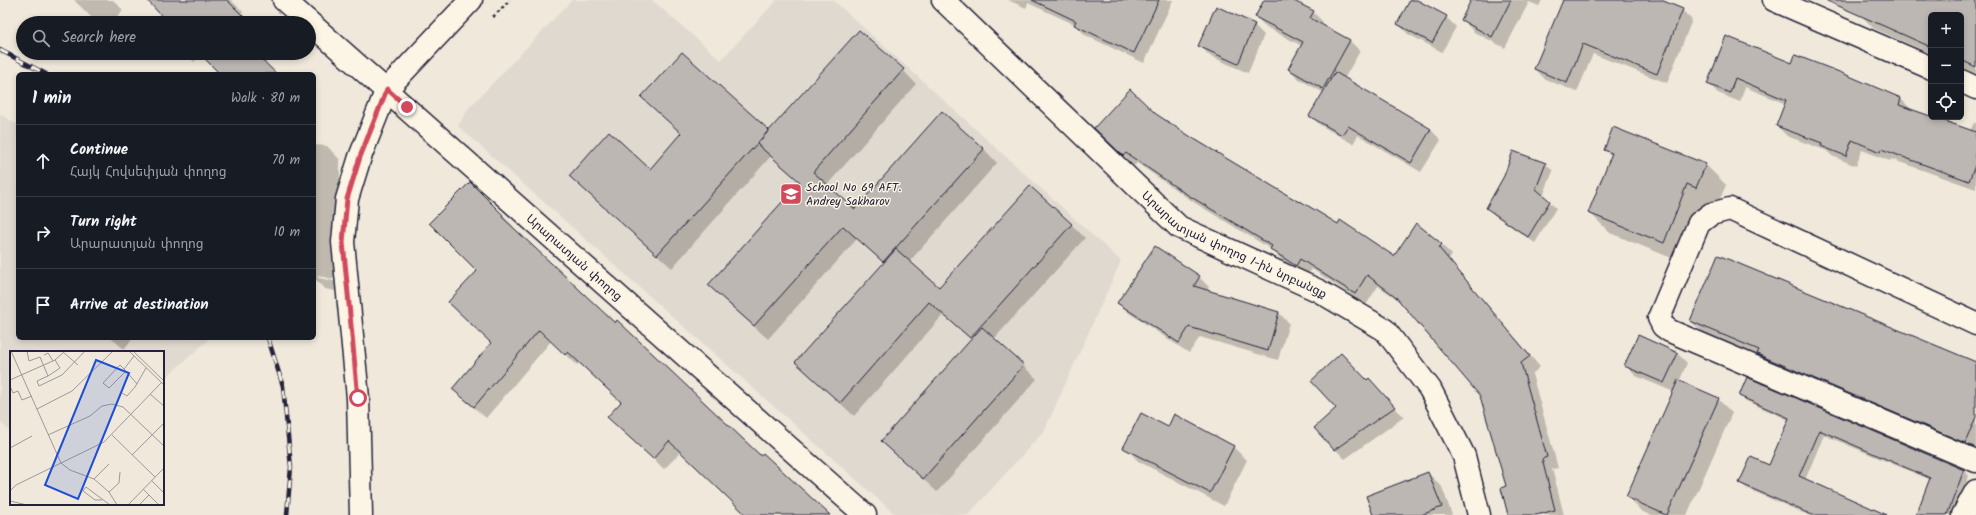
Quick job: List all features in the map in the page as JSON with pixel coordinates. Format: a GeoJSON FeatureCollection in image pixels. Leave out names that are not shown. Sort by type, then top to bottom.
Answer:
{"type":"FeatureCollection","features":[{"type":"Feature","properties":{"kind":"street","name":"Արարատյան փողոց"},"geometry":{"type":"LineString","coordinates":[[284,0],[303,16]]}},
{"type":"Feature","properties":{"kind":"street"},"geometry":{"type":"LineString","coordinates":[[361,515],[358,398],[343,242],[347,199],[360,157],[387,89],[471,0]]}},
{"type":"Feature","properties":{"kind":"street","name":"Արարատյան փողոց 1-ին նրբանցք"},"geometry":{"type":"LineString","coordinates":[[943,0],[1179,227],[1319,291],[1385,330],[1430,389],[1464,456],[1479,515]]}},
{"type":"Feature","properties":{"kind":"street"},"geometry":{"type":"LineString","coordinates":[[1774,0],[1928,67]]}},
{"type":"Feature","properties":{"kind":"street","name":"Արարատյան փողոց"},"geometry":{"type":"LineString","coordinates":[[316,28],[866,515]]}},
{"type":"Feature","properties":{"kind":"street"},"geometry":{"type":"LineString","coordinates":[[1964,82],[1976,88]]}},
{"type":"Feature","properties":{"kind":"street"},"geometry":{"type":"LineString","coordinates":[[1976,324],[1730,208],[1711,214],[1699,223],[1659,318],[1663,326],[1670,331],[1976,461]]}},
{"type":"Feature","properties":{"kind":"street"},"geometry":{"type":"LineString","coordinates":[[1964,515],[1976,490]]}},
{"type":"Feature","properties":{"kind":"shaded area","name":"School No 69 AFT. Andrey Sakharov"},"geometry":{"type":"Polygon","coordinates":[[[572,0],[652,0],[721,60],[777,0],[833,0],[1121,261],[1044,431],[968,515],[896,515],[458,126],[469,108],[572,0]]]}},
{"type":"Feature","properties":{"kind":"shaded area"},"geometry":{"type":"Polygon","coordinates":[[[0,114],[16,124],[16,340],[207,341],[164,379],[164,351],[10,351],[10,432],[0,421],[0,114]]]}},
{"type":"Feature","properties":{"kind":"building"},"geometry":{"type":"Polygon","coordinates":[[[147,0],[227,0],[243,16],[162,16],[147,0]]]}},
{"type":"Feature","properties":{"kind":"building"},"geometry":{"type":"Polygon","coordinates":[[[1032,0],[1159,0],[1134,53],[1074,25],[1076,21],[1032,0]]]}},
{"type":"Feature","properties":{"kind":"building"},"geometry":{"type":"Polygon","coordinates":[[[1264,0],[1292,0],[1314,11],[1310,18],[1350,40],[1323,89],[1288,69],[1303,42],[1255,17],[1264,0]]]}},
{"type":"Feature","properties":{"kind":"building"},"geometry":{"type":"Polygon","coordinates":[[[1410,0],[1417,0],[1447,16],[1432,43],[1397,24],[1410,0]]]}},
{"type":"Feature","properties":{"kind":"building"},"geometry":{"type":"Polygon","coordinates":[[[1471,0],[1511,0],[1492,37],[1461,20],[1471,0]]]}},
{"type":"Feature","properties":{"kind":"building"},"geometry":{"type":"Polygon","coordinates":[[[1563,0],[1661,0],[1683,9],[1657,74],[1583,44],[1567,83],[1534,69],[1563,0]]]}},
{"type":"Feature","properties":{"kind":"building"},"geometry":{"type":"Polygon","coordinates":[[[1825,0],[1976,0],[1976,67],[1964,61],[1964,12],[1928,12],[1928,46],[1825,0]]]}},
{"type":"Feature","properties":{"kind":"building"},"geometry":{"type":"Polygon","coordinates":[[[1216,6],[1255,24],[1238,64],[1198,46],[1216,6]]]}},
{"type":"Feature","properties":{"kind":"building"},"geometry":{"type":"Polygon","coordinates":[[[859,30],[904,69],[813,172],[855,209],[942,111],[984,149],[883,262],[843,226],[754,326],[708,285],[800,182],[757,144],[859,30]]]}},
{"type":"Feature","properties":{"kind":"building"},"geometry":{"type":"Polygon","coordinates":[[[1726,36],[1792,63],[1795,55],[1901,98],[1899,105],[1928,115],[1928,120],[1942,120],[1976,132],[1976,163],[1969,181],[1881,149],[1880,152],[1852,140],[1846,156],[1821,146],[1822,143],[1776,126],[1786,100],[1735,78],[1730,93],[1707,84],[1726,36]]]}},
{"type":"Feature","properties":{"kind":"building"},"geometry":{"type":"Polygon","coordinates":[[[682,52],[769,130],[657,255],[569,176],[609,131],[650,169],[681,133],[641,97],[682,52]]]}},
{"type":"Feature","properties":{"kind":"building"},"geometry":{"type":"Polygon","coordinates":[[[206,60],[262,60],[275,72],[218,72],[206,60]]]}},
{"type":"Feature","properties":{"kind":"building"},"geometry":{"type":"Polygon","coordinates":[[[1335,72],[1431,129],[1411,163],[1348,126],[1342,135],[1309,116],[1335,72]]]}},
{"type":"Feature","properties":{"kind":"building"},"geometry":{"type":"Polygon","coordinates":[[[1130,89],[1156,114],[1191,137],[1338,224],[1340,220],[1394,256],[1416,223],[1442,244],[1439,248],[1530,356],[1521,363],[1547,457],[1542,459],[1555,510],[1536,515],[1508,515],[1501,488],[1506,486],[1480,396],[1395,296],[1367,275],[1355,294],[1300,259],[1296,266],[1270,249],[1272,246],[1183,192],[1126,153],[1123,156],[1094,128],[1130,89]]]}},
{"type":"Feature","properties":{"kind":"building"},"geometry":{"type":"Polygon","coordinates":[[[1613,127],[1706,164],[1696,188],[1687,184],[1664,243],[1588,213],[1612,153],[1604,150],[1613,127]]]}},
{"type":"Feature","properties":{"kind":"building"},"geometry":{"type":"Polygon","coordinates":[[[1513,151],[1546,163],[1536,189],[1550,201],[1528,237],[1486,208],[1504,176],[1513,151]]]}},
{"type":"Feature","properties":{"kind":"building"},"geometry":{"type":"Polygon","coordinates":[[[470,182],[503,215],[502,217],[615,323],[617,320],[761,456],[763,453],[830,515],[746,515],[669,441],[653,459],[607,417],[621,402],[568,352],[565,355],[539,330],[474,407],[452,389],[491,343],[448,302],[477,271],[429,223],[470,182]]]}},
{"type":"Feature","properties":{"kind":"building"},"geometry":{"type":"Polygon","coordinates":[[[1030,186],[1072,224],[970,338],[929,302],[840,403],[795,362],[896,249],[939,287],[1030,186]]]}},
{"type":"Feature","properties":{"kind":"building"},"geometry":{"type":"Polygon","coordinates":[[[1155,246],[1200,276],[1194,286],[1279,312],[1268,351],[1189,327],[1179,343],[1117,303],[1155,246]]]}},
{"type":"Feature","properties":{"kind":"building"},"geometry":{"type":"Polygon","coordinates":[[[1718,255],[1976,362],[1976,417],[1965,443],[1757,354],[1759,350],[1690,321],[1718,255]]]}},
{"type":"Feature","properties":{"kind":"building"},"geometry":{"type":"Polygon","coordinates":[[[982,327],[1024,365],[923,479],[881,441],[982,327]]]}},
{"type":"Feature","properties":{"kind":"building"},"geometry":{"type":"Polygon","coordinates":[[[1638,335],[1678,353],[1664,383],[1624,366],[1638,335]]]}},
{"type":"Feature","properties":{"kind":"building"},"geometry":{"type":"Polygon","coordinates":[[[1341,353],[1367,380],[1369,378],[1395,407],[1334,450],[1314,428],[1336,408],[1311,381],[1341,353]]]}},
{"type":"Feature","properties":{"kind":"building"},"geometry":{"type":"Polygon","coordinates":[[[1747,377],[1964,470],[1947,515],[1916,515],[1930,478],[1819,430],[1799,476],[1887,515],[1812,515],[1739,483],[1751,457],[1769,465],[1789,418],[1739,396],[1747,377]]]}},
{"type":"Feature","properties":{"kind":"building"},"geometry":{"type":"Polygon","coordinates":[[[1678,380],[1719,398],[1666,515],[1626,497],[1678,380]]]}},
{"type":"Feature","properties":{"kind":"building"},"geometry":{"type":"Polygon","coordinates":[[[1141,413],[1168,427],[1174,414],[1234,446],[1210,493],[1123,448],[1141,413]]]}},
{"type":"Feature","properties":{"kind":"building"},"geometry":{"type":"Polygon","coordinates":[[[1428,472],[1442,507],[1421,515],[1373,515],[1366,496],[1428,472]]]}},
{"type":"Feature","properties":{"kind":"railway"},"geometry":{"type":"LineString","coordinates":[[0,50],[16,58]]}},
{"type":"Feature","properties":{"kind":"railway"},"geometry":{"type":"LineString","coordinates":[[19,60],[42,72]]}},
{"type":"Feature","properties":{"kind":"railway"},"geometry":{"type":"LineString","coordinates":[[269,340],[283,386],[291,467],[287,515]]}},
{"type":"Feature","properties":{"kind":"place","name":"School No 69 AFT. Andrey Sakharov"},"geometry":{"type":"Point","coordinates":[791,194]}},
{"type":"Feature","properties":{"kind":"route"},"geometry":{"type":"LineString","coordinates":[[358,398],[343,242],[347,199],[360,157],[387,89],[407,107]]}}]}
